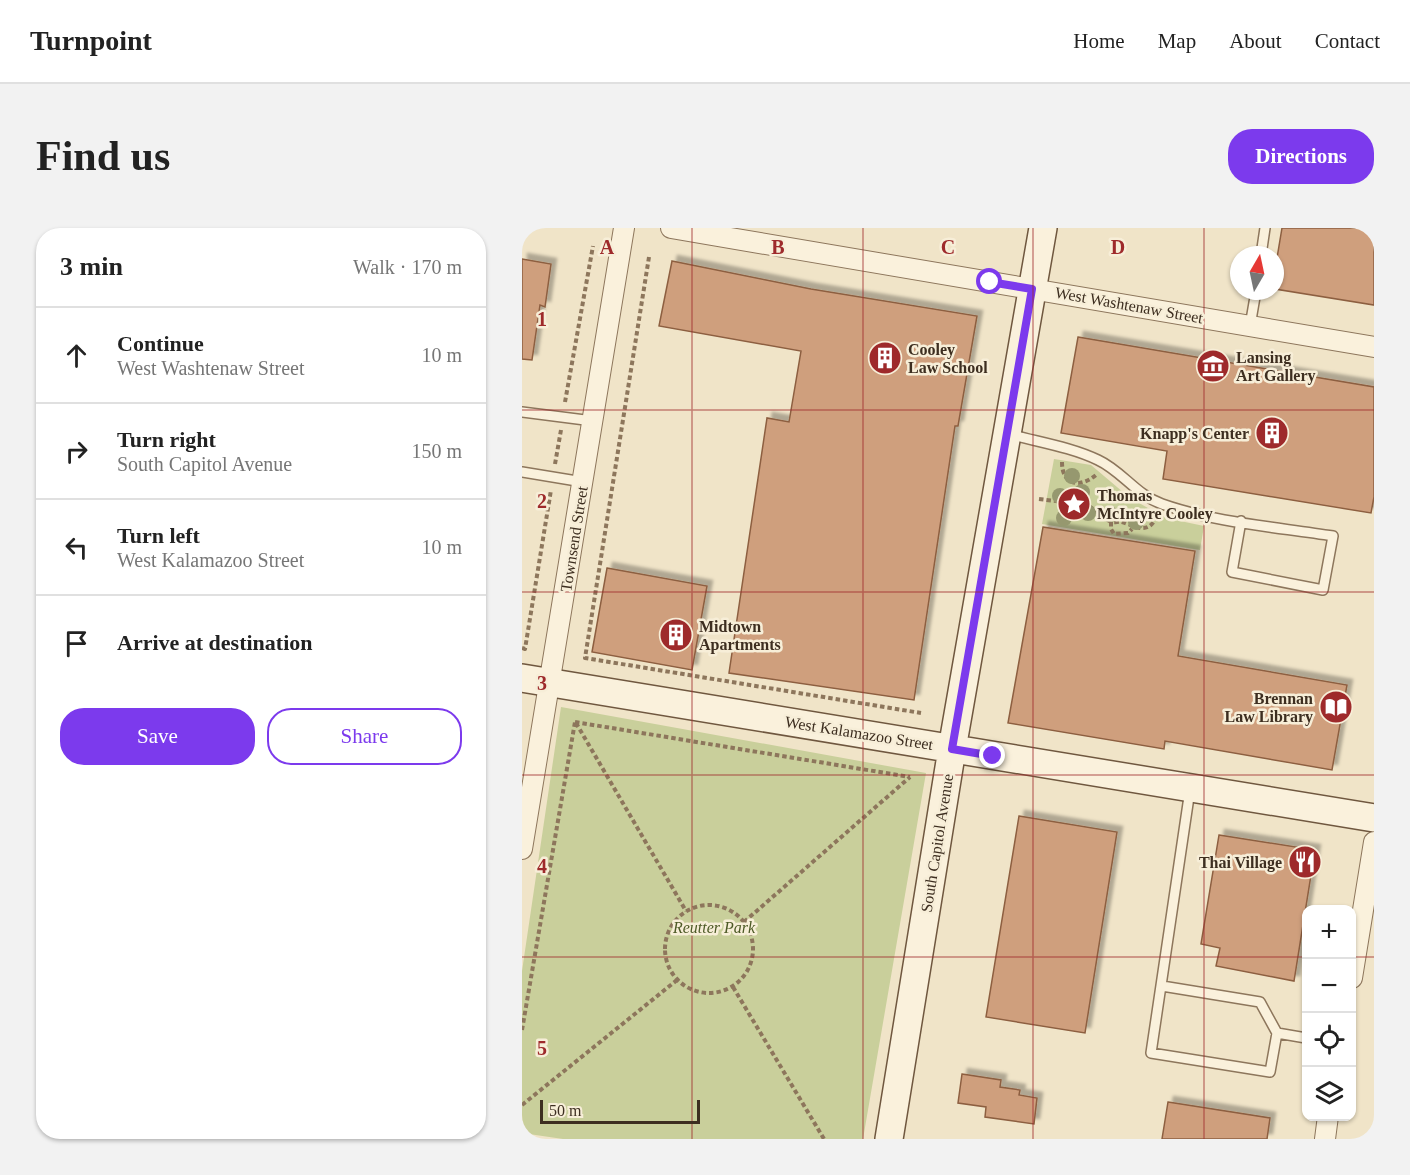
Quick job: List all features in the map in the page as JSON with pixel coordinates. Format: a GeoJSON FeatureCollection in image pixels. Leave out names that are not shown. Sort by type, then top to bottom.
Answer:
{"type":"FeatureCollection","features":[{"type":"Feature","properties":{"kind":"street","name":"Townsend Street"},"geometry":{"type":"LineString","coordinates":[[522,849],[624,228]]}},
{"type":"Feature","properties":{"kind":"street","name":"West Washtenaw Street"},"geometry":{"type":"LineString","coordinates":[[671,228],[1374,347]]}},
{"type":"Feature","properties":{"kind":"street","name":"South Capitol Avenue"},"geometry":{"type":"LineString","coordinates":[[889,1139],[952,749],[1043,228]]}},
{"type":"Feature","properties":{"kind":"street","name":"West Kalamazoo Street"},"geometry":{"type":"LineString","coordinates":[[522,678],[1374,818]]}},
{"type":"Feature","properties":{"kind":"street"},"geometry":{"type":"LineString","coordinates":[[1355,959],[1374,842]]}},
{"type":"Feature","properties":{"kind":"street"},"geometry":{"type":"LineString","coordinates":[[1324,1139],[1327,1121]]}},
{"type":"Feature","properties":{"kind":"lane"},"geometry":{"type":"LineString","coordinates":[[1262,246],[1265,228]]}},
{"type":"Feature","properties":{"kind":"lane"},"geometry":{"type":"LineString","coordinates":[[1250,326],[1254,300]]}},
{"type":"Feature","properties":{"kind":"lane"},"geometry":{"type":"LineString","coordinates":[[522,412],[593,421]]}},
{"type":"Feature","properties":{"kind":"lane"},"geometry":{"type":"LineString","coordinates":[[1007,434],[1098,460],[1137,490],[1160,504],[1205,516],[1241,521],[1333,536],[1323,590],[1232,572],[1241,521]]}},
{"type":"Feature","properties":{"kind":"lane"},"geometry":{"type":"LineString","coordinates":[[522,472],[583,482]]}},
{"type":"Feature","properties":{"kind":"lane"},"geometry":{"type":"LineString","coordinates":[[1162,986],[1260,1002],[1276,1033],[1270,1072],[1151,1053],[1191,788]]}},
{"type":"Feature","properties":{"kind":"lane"},"geometry":{"type":"LineString","coordinates":[[1276,1033],[1302,1037]]}},
{"type":"Feature","properties":{"kind":"path"},"geometry":{"type":"LineString","coordinates":[[522,648],[525,649],[593,246]]}},
{"type":"Feature","properties":{"kind":"path"},"geometry":{"type":"LineString","coordinates":[[650,257],[585,658],[921,713]]}},
{"type":"Feature","properties":{"kind":"path"},"geometry":{"type":"LineString","coordinates":[[1062,462],[1065,476],[1076,484],[1086,483],[1096,475]]}},
{"type":"Feature","properties":{"kind":"path"},"geometry":{"type":"LineString","coordinates":[[1076,484],[1076,495]]}},
{"type":"Feature","properties":{"kind":"path"},"geometry":{"type":"LineString","coordinates":[[1076,495],[1081,498],[1083,504],[1079,512],[1073,513],[1065,510],[1064,502],[1069,496],[1076,495]]}},
{"type":"Feature","properties":{"kind":"path"},"geometry":{"type":"LineString","coordinates":[[1039,499],[1064,502]]}},
{"type":"Feature","properties":{"kind":"path"},"geometry":{"type":"LineString","coordinates":[[1083,504],[1094,507],[1111,522],[1114,534],[1128,533],[1132,529],[1146,527],[1156,518]]}},
{"type":"Feature","properties":{"kind":"path"},"geometry":{"type":"LineString","coordinates":[[1111,522],[1122,522],[1132,529]]}},
{"type":"Feature","properties":{"kind":"path"},"geometry":{"type":"LineString","coordinates":[[575,722],[687,911]]}},
{"type":"Feature","properties":{"kind":"path"},"geometry":{"type":"LineString","coordinates":[[575,722],[910,777],[744,922]]}},
{"type":"Feature","properties":{"kind":"path"},"geometry":{"type":"LineString","coordinates":[[522,1030],[575,722]]}},
{"type":"Feature","properties":{"kind":"path"},"geometry":{"type":"LineString","coordinates":[[698,906],[723,907],[744,922],[751,935],[754,949],[751,964],[744,977],[733,987],[719,993],[704,993],[689,989],[677,980],[665,957],[665,943],[669,930],[687,911],[698,906]]}},
{"type":"Feature","properties":{"kind":"path"},"geometry":{"type":"LineString","coordinates":[[522,1105],[677,980]]}},
{"type":"Feature","properties":{"kind":"path"},"geometry":{"type":"LineString","coordinates":[[733,987],[824,1139]]}},
{"type":"Feature","properties":{"kind":"green space"},"geometry":{"type":"Polygon","coordinates":[[[1054,459],[1091,465],[1130,498],[1166,518],[1204,526],[1200,550],[1042,524],[1054,459]]]}},
{"type":"Feature","properties":{"kind":"green space","name":"Reutter Park"},"geometry":{"type":"Polygon","coordinates":[[[561,707],[926,773],[863,1139],[563,1139],[522,1133],[522,971],[561,707]]]}},
{"type":"Feature","properties":{"kind":"building"},"geometry":{"type":"Polygon","coordinates":[[[1282,228],[1374,228],[1374,305],[1284,290],[1284,246],[1279,246],[1282,228]]]}},
{"type":"Feature","properties":{"kind":"building"},"geometry":{"type":"Polygon","coordinates":[[[522,259],[551,264],[545,307],[540,305],[532,360],[522,359],[522,259]]]}},
{"type":"Feature","properties":{"kind":"building"},"geometry":{"type":"Polygon","coordinates":[[[672,261],[811,289],[977,316],[958,426],[955,426],[914,700],[729,673],[767,418],[789,422],[801,351],[659,326],[672,261]]]}},
{"type":"Feature","properties":{"kind":"building","name":"Knapp's Center"},"geometry":{"type":"Polygon","coordinates":[[[1078,337],[1374,387],[1374,497],[1371,513],[1163,479],[1167,451],[1061,433],[1078,337]]]}},
{"type":"Feature","properties":{"kind":"building"},"geometry":{"type":"Polygon","coordinates":[[[1043,527],[1195,551],[1178,656],[1347,685],[1332,770],[1165,741],[1164,749],[1008,723],[1043,527]]]}},
{"type":"Feature","properties":{"kind":"building","name":"Midtown Apartments"},"geometry":{"type":"Polygon","coordinates":[[[607,568],[707,586],[692,670],[592,652],[607,568]]]}},
{"type":"Feature","properties":{"kind":"building"},"geometry":{"type":"Polygon","coordinates":[[[1019,816],[1117,832],[1085,1033],[986,1017],[1019,816]]]}},
{"type":"Feature","properties":{"kind":"building"},"geometry":{"type":"Polygon","coordinates":[[[1219,835],[1315,850],[1306,905],[1302,905],[1302,931],[1294,981],[1216,966],[1220,948],[1201,944],[1219,835]]]}},
{"type":"Feature","properties":{"kind":"building"},"geometry":{"type":"Polygon","coordinates":[[[962,1074],[1001,1080],[1000,1087],[1020,1090],[1019,1095],[1037,1098],[1034,1124],[985,1117],[986,1107],[958,1103],[962,1074]]]}},
{"type":"Feature","properties":{"kind":"building"},"geometry":{"type":"Polygon","coordinates":[[[1168,1102],[1270,1118],[1267,1139],[1162,1139],[1168,1102]]]}},
{"type":"Feature","properties":{"kind":"place","name":"Cooley Law School"},"geometry":{"type":"Point","coordinates":[885,358]}},
{"type":"Feature","properties":{"kind":"place","name":"Lansing Art Gallery"},"geometry":{"type":"Point","coordinates":[1213,366]}},
{"type":"Feature","properties":{"kind":"place","name":"Knapp's Center"},"geometry":{"type":"Point","coordinates":[1272,433]}},
{"type":"Feature","properties":{"kind":"place","name":"Thomas McIntyre Cooley"},"geometry":{"type":"Point","coordinates":[1074,504]}},
{"type":"Feature","properties":{"kind":"place","name":"Midtown Apartments"},"geometry":{"type":"Point","coordinates":[676,635]}},
{"type":"Feature","properties":{"kind":"place","name":"Brennan Law Library"},"geometry":{"type":"Point","coordinates":[1336,707]}},
{"type":"Feature","properties":{"kind":"place","name":"Thai Village"},"geometry":{"type":"Point","coordinates":[1305,862]}},
{"type":"Feature","properties":{"kind":"route"},"geometry":{"type":"LineString","coordinates":[[990,282],[1032,289],[952,749],[993,756]]}}]}
